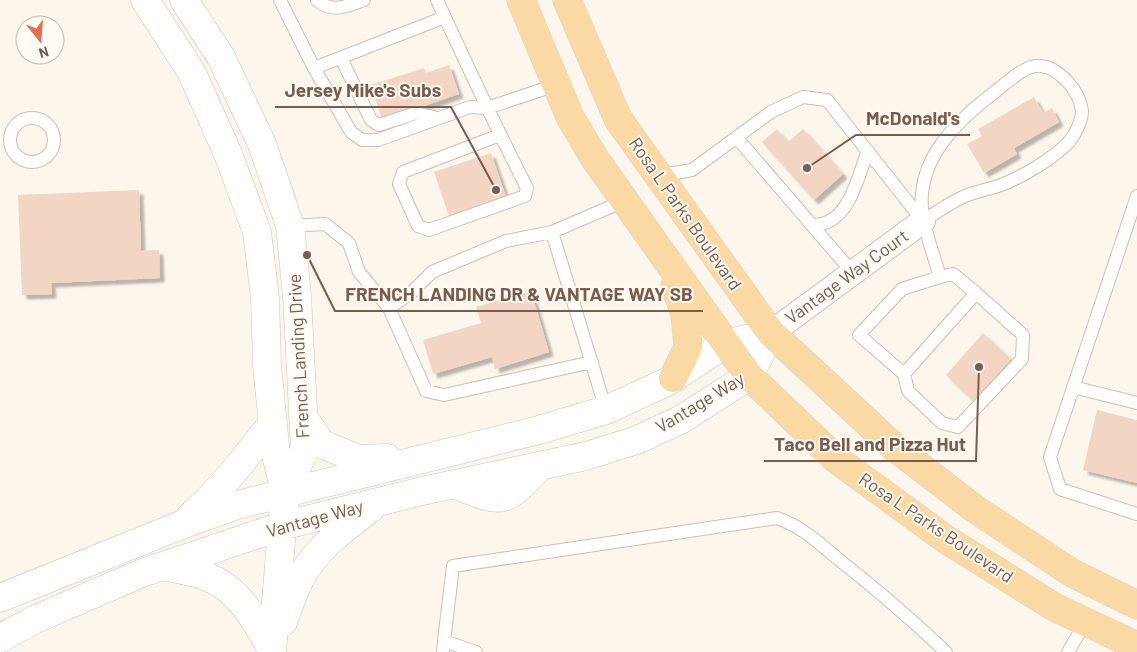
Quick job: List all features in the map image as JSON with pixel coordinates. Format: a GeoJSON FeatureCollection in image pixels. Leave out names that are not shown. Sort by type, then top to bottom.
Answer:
{"type":"FeatureCollection","features":[{"type":"Feature","properties":{"kind":"main road","name":"Rosa L Parks Boulevard"},"geometry":{"type":"LineString","coordinates":[[521,0],[570,116],[595,159],[749,376],[844,464],[944,538],[1054,607],[1137,646]]}},
{"type":"Feature","properties":{"kind":"main road","name":"Rosa L Parks Boulevard"},"geometry":{"type":"LineString","coordinates":[[567,0],[618,118],[771,333],[892,446],[975,510],[1072,573],[1137,605]]}},
{"type":"Feature","properties":{"kind":"main road"},"geometry":{"type":"LineString","coordinates":[[664,257],[685,314],[688,340],[688,347],[673,378]]}},
{"type":"Feature","properties":{"kind":"street","name":"French Landing Drive"},"geometry":{"type":"LineString","coordinates":[[145,0],[192,73],[228,154],[257,232],[265,298],[267,365],[276,455],[285,492],[272,651]]}},
{"type":"Feature","properties":{"kind":"street","name":"French Landing Drive"},"geometry":{"type":"LineString","coordinates":[[184,0],[221,57],[262,144],[290,226],[297,296],[305,449],[285,492]]}},
{"type":"Feature","properties":{"kind":"street","name":"Vantage Way Court"},"geometry":{"type":"LineString","coordinates":[[771,333],[924,220]]}},
{"type":"Feature","properties":{"kind":"street"},"geometry":{"type":"LineString","coordinates":[[257,232],[290,226]]}},
{"type":"Feature","properties":{"kind":"street","name":"Vantage Way"},"geometry":{"type":"LineString","coordinates":[[0,598],[180,525],[237,505],[539,430],[606,410],[673,378],[725,344],[771,333]]}},
{"type":"Feature","properties":{"kind":"street","name":"Vantage Way"},"geometry":{"type":"LineString","coordinates":[[0,638],[36,619],[163,566],[282,526],[379,502],[539,467],[637,440],[682,419],[749,376],[771,333]]}},
{"type":"Feature","properties":{"kind":"street"},"geometry":{"type":"LineString","coordinates":[[303,417],[322,444],[358,459],[421,458]]}},
{"type":"Feature","properties":{"kind":"street"},"geometry":{"type":"LineString","coordinates":[[180,525],[214,496],[273,423]]}},
{"type":"Feature","properties":{"kind":"street"},"geometry":{"type":"LineString","coordinates":[[272,651],[300,578],[313,559],[345,528],[379,502]]}},
{"type":"Feature","properties":{"kind":"street"},"geometry":{"type":"LineString","coordinates":[[163,566],[204,575],[233,592],[254,618],[272,651]]}},
{"type":"Feature","properties":{"kind":"lane"},"geometry":{"type":"LineString","coordinates":[[280,0],[314,68],[352,132],[362,140],[378,140],[470,107],[486,108],[556,85]]}},
{"type":"Feature","properties":{"kind":"lane"},"geometry":{"type":"LineString","coordinates":[[317,0],[333,9],[337,4],[364,0]]}},
{"type":"Feature","properties":{"kind":"lane"},"geometry":{"type":"LineString","coordinates":[[437,0],[486,108],[500,135],[527,188],[525,196],[429,230],[418,226],[399,184],[403,172],[500,135]]}},
{"type":"Feature","properties":{"kind":"lane"},"geometry":{"type":"LineString","coordinates":[[314,68],[445,17]]}},
{"type":"Feature","properties":{"kind":"lane"},"geometry":{"type":"LineString","coordinates":[[341,58],[372,120],[379,125],[416,113],[439,118]]}},
{"type":"Feature","properties":{"kind":"lane"},"geometry":{"type":"LineString","coordinates":[[924,220],[962,198],[1006,183],[1051,157],[1070,141],[1077,129],[1082,111],[1069,84],[1055,70],[1040,66],[1029,68],[973,110],[950,131],[935,150],[922,186],[924,220],[940,277]]}},
{"type":"Feature","properties":{"kind":"lane"},"geometry":{"type":"LineString","coordinates":[[655,172],[675,173],[692,170],[771,112],[803,97],[826,100],[867,153],[924,220]]}},
{"type":"Feature","properties":{"kind":"lane"},"geometry":{"type":"LineString","coordinates":[[737,138],[853,273]]}},
{"type":"Feature","properties":{"kind":"lane"},"geometry":{"type":"LineString","coordinates":[[812,225],[823,225],[834,220],[848,203],[867,153]]}},
{"type":"Feature","properties":{"kind":"lane"},"geometry":{"type":"LineString","coordinates":[[1137,196],[1050,457],[1060,489],[1137,514]]}},
{"type":"Feature","properties":{"kind":"lane"},"geometry":{"type":"LineString","coordinates":[[389,308],[412,293],[432,272],[506,241],[552,232],[624,201]]}},
{"type":"Feature","properties":{"kind":"lane"},"geometry":{"type":"LineString","coordinates":[[290,226],[325,224],[349,243],[359,272],[389,308],[426,391],[444,395],[592,362]]}},
{"type":"Feature","properties":{"kind":"lane"},"geometry":{"type":"LineString","coordinates":[[552,232],[606,410]]}},
{"type":"Feature","properties":{"kind":"lane"},"geometry":{"type":"LineString","coordinates":[[953,274],[976,293],[1023,334],[1022,359],[958,427],[942,423],[908,391],[904,374],[859,335],[902,289],[953,274]]}},
{"type":"Feature","properties":{"kind":"lane"},"geometry":{"type":"LineString","coordinates":[[904,374],[976,293]]}},
{"type":"Feature","properties":{"kind":"lane"},"geometry":{"type":"LineString","coordinates":[[1073,388],[1137,403]]}},
{"type":"Feature","properties":{"kind":"lane"},"geometry":{"type":"LineString","coordinates":[[476,652],[444,646],[454,566],[777,518],[791,523],[815,540],[871,585],[946,652]]}},
{"type":"Feature","properties":{"kind":"lane"},"geometry":{"type":"LineString","coordinates":[[1068,652],[1085,623]]}},
{"type":"Feature","properties":{"kind":"building"},"geometry":{"type":"Polygon","coordinates":[[[449,65],[459,94],[382,120],[371,85],[424,68],[426,73],[449,65]]]}},
{"type":"Feature","properties":{"kind":"building"},"geometry":{"type":"Polygon","coordinates":[[[1034,97],[1043,113],[1052,108],[1059,122],[1014,148],[1017,154],[984,173],[967,144],[982,136],[978,129],[1034,97]]]}},
{"type":"Feature","properties":{"kind":"building"},"geometry":{"type":"Polygon","coordinates":[[[777,129],[788,142],[803,129],[843,174],[814,200],[762,142],[777,129]]]}},
{"type":"Feature","properties":{"kind":"building"},"geometry":{"type":"Polygon","coordinates":[[[491,153],[506,197],[449,217],[434,172],[491,153]]]}},
{"type":"Feature","properties":{"kind":"building"},"geometry":{"type":"Polygon","coordinates":[[[139,190],[141,251],[159,250],[160,278],[51,283],[52,294],[22,295],[18,195],[139,190]]]}},
{"type":"Feature","properties":{"kind":"building"},"geometry":{"type":"Polygon","coordinates":[[[531,291],[549,352],[495,369],[492,357],[433,374],[423,340],[481,323],[476,307],[531,291]]]}},
{"type":"Feature","properties":{"kind":"building"},"geometry":{"type":"Polygon","coordinates":[[[983,333],[1011,359],[974,401],[946,375],[983,333]]]}},
{"type":"Feature","properties":{"kind":"building"},"geometry":{"type":"Polygon","coordinates":[[[1097,410],[1137,420],[1137,483],[1083,470],[1097,410]]]}},
{"type":"Feature","properties":{"kind":"place","name":"McDonald's"},"geometry":{"type":"Point","coordinates":[807,168]}},
{"type":"Feature","properties":{"kind":"place","name":"Jersey Mike's Subs"},"geometry":{"type":"Point","coordinates":[496,190]}},
{"type":"Feature","properties":{"kind":"place","name":"FRENCH LANDING DR & VANTAGE WAY SB"},"geometry":{"type":"Point","coordinates":[307,255]}},
{"type":"Feature","properties":{"kind":"place","name":"Taco Bell and Pizza Hut"},"geometry":{"type":"Point","coordinates":[979,367]}}]}
